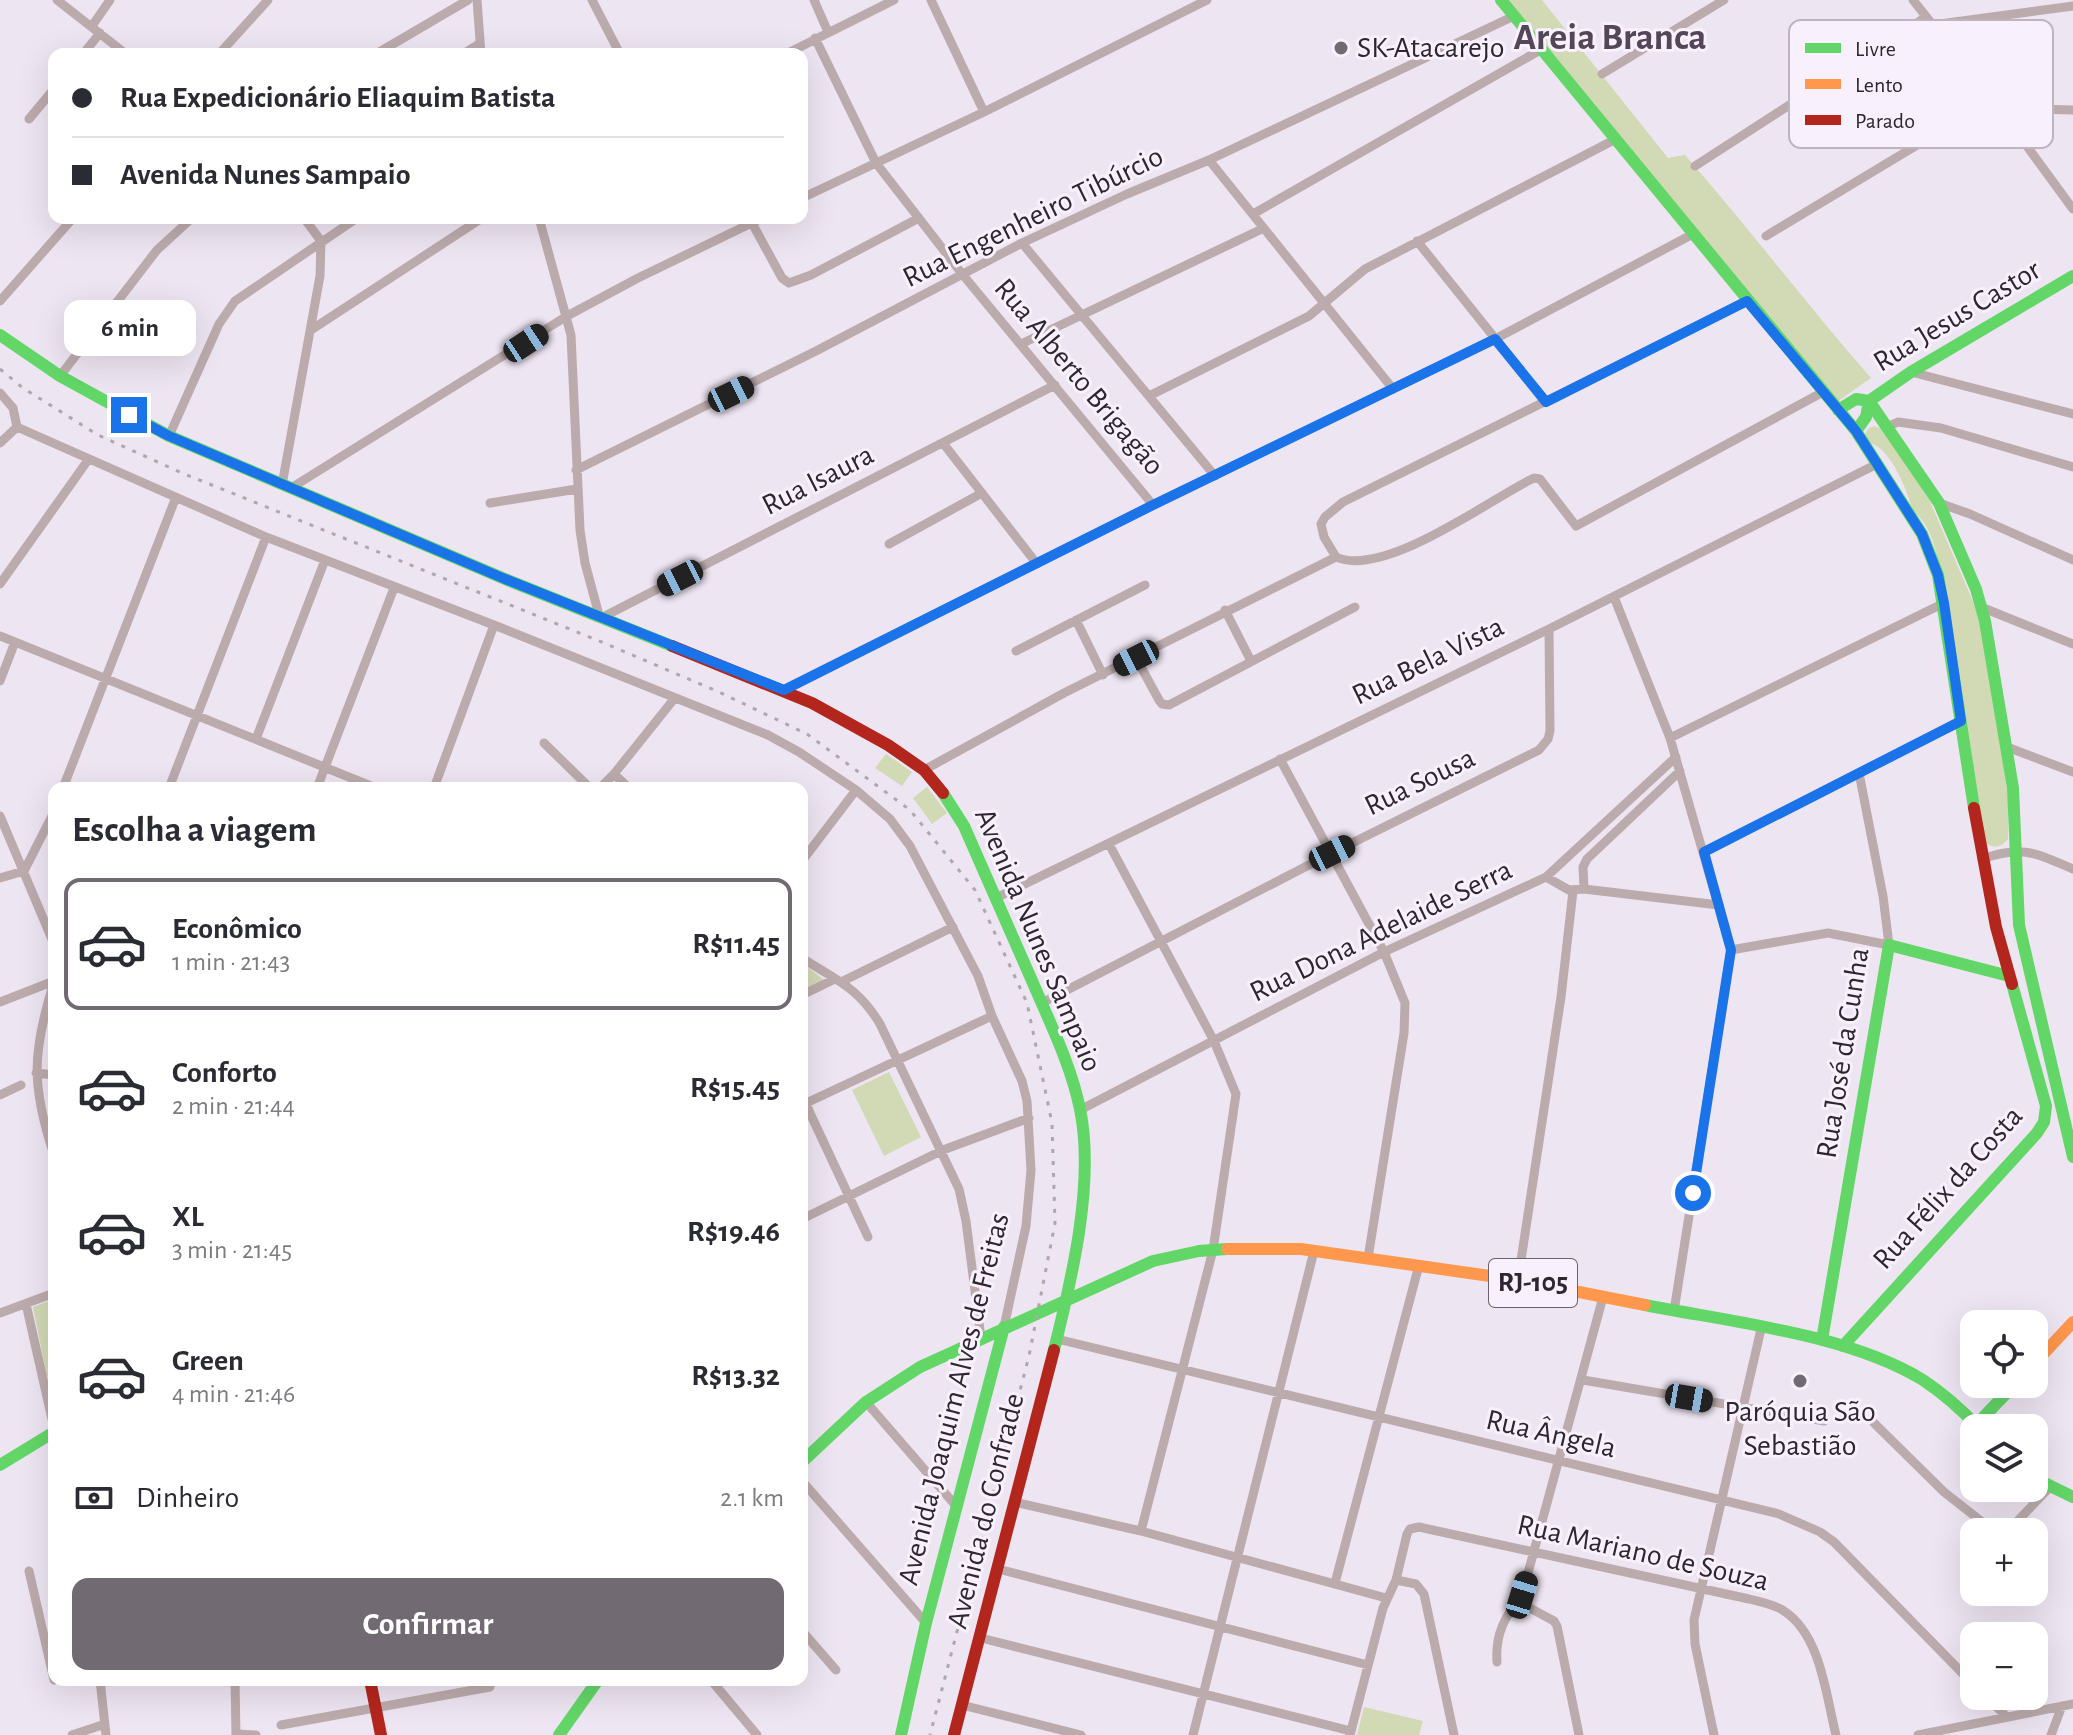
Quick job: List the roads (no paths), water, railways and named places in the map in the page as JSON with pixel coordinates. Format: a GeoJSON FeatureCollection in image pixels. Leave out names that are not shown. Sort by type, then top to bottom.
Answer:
{"type":"FeatureCollection","features":[{"type":"Feature","properties":{"kind":"street"},"geometry":{"type":"LineString","coordinates":[[57,0],[119,48]]}},
{"type":"Feature","properties":{"kind":"street"},"geometry":{"type":"LineString","coordinates":[[92,26],[110,0]]}},
{"type":"Feature","properties":{"kind":"street"},"geometry":{"type":"LineString","coordinates":[[224,48],[268,0]]}},
{"type":"Feature","properties":{"kind":"street"},"geometry":{"type":"LineString","coordinates":[[386,48],[468,0]]}},
{"type":"Feature","properties":{"kind":"street"},"geometry":{"type":"LineString","coordinates":[[477,0],[480,48]]}},
{"type":"Feature","properties":{"kind":"street"},"geometry":{"type":"LineString","coordinates":[[592,0],[617,48]]}},
{"type":"Feature","properties":{"kind":"street"},"geometry":{"type":"LineString","coordinates":[[814,0],[828,32]]}},
{"type":"Feature","properties":{"kind":"street"},"geometry":{"type":"LineString","coordinates":[[797,48],[894,0]]}},
{"type":"Feature","properties":{"kind":"street"},"geometry":{"type":"LineString","coordinates":[[931,0],[984,112]]}},
{"type":"Feature","properties":{"kind":"street"},"geometry":{"type":"LineString","coordinates":[[808,195],[984,112],[1207,0]]}},
{"type":"Feature","properties":{"kind":"street"},"geometry":{"type":"LineString","coordinates":[[1501,0],[1856,431],[1922,534],[1934,563],[1944,603],[1982,859],[2009,976],[2031,1050],[2047,1041]]}},
{"type":"Feature","properties":{"kind":"street"},"geometry":{"type":"LineString","coordinates":[[1602,74],[1724,0]]}},
{"type":"Feature","properties":{"kind":"street"},"geometry":{"type":"LineString","coordinates":[[1913,0],[1928,20]]}},
{"type":"Feature","properties":{"kind":"street"},"geometry":{"type":"LineString","coordinates":[[1939,20],[2073,6]]}},
{"type":"Feature","properties":{"kind":"street","name":"Rua Engenheiro Tibúrcio"},"geometry":{"type":"LineString","coordinates":[[576,470],[816,351],[1022,243],[1209,160],[1514,16]]}},
{"type":"Feature","properties":{"kind":"street"},"geometry":{"type":"LineString","coordinates":[[88,48],[100,33]]}},
{"type":"Feature","properties":{"kind":"street","name":"Rua Alberto Brigagão"},"geometry":{"type":"LineString","coordinates":[[815,38],[876,163],[963,275],[1153,505]]}},
{"type":"Feature","properties":{"kind":"street"},"geometry":{"type":"LineString","coordinates":[[1253,214],[1542,49]]}},
{"type":"Feature","properties":{"kind":"street"},"geometry":{"type":"LineString","coordinates":[[29,119],[48,96]]}},
{"type":"Feature","properties":{"kind":"street"},"geometry":{"type":"LineString","coordinates":[[1695,166],[1789,108]]}},
{"type":"Feature","properties":{"kind":"street"},"geometry":{"type":"LineString","coordinates":[[2053,109],[2073,110]]}},
{"type":"Feature","properties":{"kind":"street"},"geometry":{"type":"LineString","coordinates":[[1149,396],[1293,324],[1325,305],[1365,269],[1616,139]]}},
{"type":"Feature","properties":{"kind":"street"},"geometry":{"type":"LineString","coordinates":[[1766,236],[1912,148]]}},
{"type":"Feature","properties":{"kind":"street"},"geometry":{"type":"LineString","coordinates":[[2028,148],[2073,209]]}},
{"type":"Feature","properties":{"kind":"street"},"geometry":{"type":"LineString","coordinates":[[1209,160],[1393,389]]}},
{"type":"Feature","properties":{"kind":"street"},"geometry":{"type":"LineString","coordinates":[[753,224],[778,270],[789,283],[801,280],[919,218]]}},
{"type":"Feature","properties":{"kind":"street"},"geometry":{"type":"LineString","coordinates":[[0,301],[68,224]]}},
{"type":"Feature","properties":{"kind":"street"},"geometry":{"type":"LineString","coordinates":[[60,376],[157,250],[185,224]]}},
{"type":"Feature","properties":{"kind":"street"},"geometry":{"type":"LineString","coordinates":[[286,487],[318,299],[321,241],[308,224]]}},
{"type":"Feature","properties":{"kind":"street"},"geometry":{"type":"LineString","coordinates":[[169,436],[219,324],[235,301],[348,224]]}},
{"type":"Feature","properties":{"kind":"street"},"geometry":{"type":"LineString","coordinates":[[311,330],[473,224]]}},
{"type":"Feature","properties":{"kind":"street"},"geometry":{"type":"LineString","coordinates":[[541,224],[567,316],[572,356],[577,489],[585,563],[601,616]]}},
{"type":"Feature","properties":{"kind":"street"},"geometry":{"type":"LineString","coordinates":[[286,487],[567,316],[750,224]]}},
{"type":"Feature","properties":{"kind":"street"},"geometry":{"type":"LineString","coordinates":[[1021,344],[1264,228]]}},
{"type":"Feature","properties":{"kind":"street"},"geometry":{"type":"LineString","coordinates":[[784,690],[1153,505],[1495,339],[1693,234]]}},
{"type":"Feature","properties":{"kind":"street"},"geometry":{"type":"LineString","coordinates":[[1417,241],[1546,402]]}},
{"type":"Feature","properties":{"kind":"street"},"geometry":{"type":"LineString","coordinates":[[1022,243],[1215,476]]}},
{"type":"Feature","properties":{"kind":"street","name":"Rua Jesus Castor"},"geometry":{"type":"LineString","coordinates":[[1838,410],[1856,399],[1869,401],[1911,372],[2073,276]]}},
{"type":"Feature","properties":{"kind":"street"},"geometry":{"type":"LineString","coordinates":[[1336,557],[1324,537],[1321,524],[1343,502],[1747,301]]}},
{"type":"Feature","properties":{"kind":"street","name":"Avenida Nunes Sampaio"},"geometry":{"type":"LineString","coordinates":[[0,335],[60,376],[169,436],[505,579],[784,690],[888,745],[924,770],[964,826],[1059,1043],[1080,1110],[1084,1153],[1083,1191],[1067,1298]]}},
{"type":"Feature","properties":{"kind":"street"},"geometry":{"type":"LineString","coordinates":[[1911,372],[2073,414]]}},
{"type":"Feature","properties":{"kind":"street","name":"Rua Isaura"},"geometry":{"type":"LineString","coordinates":[[601,616],[1055,385]]}},
{"type":"Feature","properties":{"kind":"street"},"geometry":{"type":"LineString","coordinates":[[924,770],[1225,610],[1336,557],[1352,561],[1373,559],[1415,543],[1534,478],[1540,479],[1576,526],[1823,392]]}},
{"type":"Feature","properties":{"kind":"street"},"geometry":{"type":"LineString","coordinates":[[0,393],[13,408],[17,427],[0,443]]}},
{"type":"Feature","properties":{"kind":"street"},"geometry":{"type":"LineString","coordinates":[[1869,401],[1939,503],[1981,607],[2013,788],[2019,925],[2073,1157]]}},
{"type":"Feature","properties":{"kind":"street","name":"Rua Jesus Castor"},"geometry":{"type":"LineString","coordinates":[[1856,431],[1866,417],[1869,401]]}},
{"type":"Feature","properties":{"kind":"street"},"geometry":{"type":"LineString","coordinates":[[1887,427],[1898,422],[1941,428],[2073,467]]}},
{"type":"Feature","properties":{"kind":"street","name":"Avenida Joaquim Alves de Freitas"},"geometry":{"type":"LineString","coordinates":[[17,427],[266,537],[768,735],[856,790],[899,830],[978,976],[992,1016],[1022,1081],[1029,1118],[1031,1170],[1026,1226],[1004,1327],[926,1623],[901,1735]]}},
{"type":"Feature","properties":{"kind":"street"},"geometry":{"type":"LineString","coordinates":[[943,443],[1037,564]]}},
{"type":"Feature","properties":{"kind":"street"},"geometry":{"type":"LineString","coordinates":[[0,584],[88,460]]}},
{"type":"Feature","properties":{"kind":"street","name":"Rua Bela Vista"},"geometry":{"type":"LineString","coordinates":[[996,898],[1614,597],[1877,464]]}},
{"type":"Feature","properties":{"kind":"street"},"geometry":{"type":"LineString","coordinates":[[490,503],[577,489]]}},
{"type":"Feature","properties":{"kind":"street"},"geometry":{"type":"LineString","coordinates":[[889,544],[982,493]]}},
{"type":"Feature","properties":{"kind":"street"},"geometry":{"type":"LineString","coordinates":[[65,782],[176,497]]}},
{"type":"Feature","properties":{"kind":"street"},"geometry":{"type":"LineString","coordinates":[[1939,503],[2073,560]]}},
{"type":"Feature","properties":{"kind":"street"},"geometry":{"type":"LineString","coordinates":[[172,782],[266,537]]}},
{"type":"Feature","properties":{"kind":"street"},"geometry":{"type":"LineString","coordinates":[[256,739],[325,560]]}},
{"type":"Feature","properties":{"kind":"street"},"geometry":{"type":"LineString","coordinates":[[1016,651],[1145,585]]}},
{"type":"Feature","properties":{"kind":"street"},"geometry":{"type":"LineString","coordinates":[[319,782],[394,588]]}},
{"type":"Feature","properties":{"kind":"street"},"geometry":{"type":"LineString","coordinates":[[1614,597],[1670,738],[1731,950],[1674,1311]]}},
{"type":"Feature","properties":{"kind":"street"},"geometry":{"type":"LineString","coordinates":[[1670,738],[1944,603]]}},
{"type":"Feature","properties":{"kind":"street"},"geometry":{"type":"LineString","coordinates":[[1136,658],[1159,700],[1165,705],[1174,703],[1355,607]]}},
{"type":"Feature","properties":{"kind":"street"},"geometry":{"type":"LineString","coordinates":[[1981,607],[2073,644]]}},
{"type":"Feature","properties":{"kind":"street"},"geometry":{"type":"LineString","coordinates":[[1225,610],[1251,661]]}},
{"type":"Feature","properties":{"kind":"street"},"geometry":{"type":"LineString","coordinates":[[1076,620],[1103,675]]}},
{"type":"Feature","properties":{"kind":"street"},"geometry":{"type":"LineString","coordinates":[[436,782],[494,625]]}},
{"type":"Feature","properties":{"kind":"street","name":"Rua Sousa"},"geometry":{"type":"LineString","coordinates":[[1042,1003],[1542,748],[1550,731],[1549,629]]}},
{"type":"Feature","properties":{"kind":"street"},"geometry":{"type":"LineString","coordinates":[[0,636],[361,782]]}},
{"type":"Feature","properties":{"kind":"street"},"geometry":{"type":"LineString","coordinates":[[0,681],[15,642]]}},
{"type":"Feature","properties":{"kind":"street"},"geometry":{"type":"LineString","coordinates":[[606,782],[674,699]]}},
{"type":"Feature","properties":{"kind":"street"},"geometry":{"type":"LineString","coordinates":[[1704,852],[1961,721]]}},
{"type":"Feature","properties":{"kind":"street"},"geometry":{"type":"LineString","coordinates":[[544,743],[584,782]]}},
{"type":"Feature","properties":{"kind":"street"},"geometry":{"type":"LineString","coordinates":[[2007,747],[2073,772]]}},
{"type":"Feature","properties":{"kind":"street"},"geometry":{"type":"LineString","coordinates":[[1546,877],[1676,757]]}},
{"type":"Feature","properties":{"kind":"street"},"geometry":{"type":"LineString","coordinates":[[1280,759],[1384,952],[1405,1003],[1405,1024],[1368,1258]]}},
{"type":"Feature","properties":{"kind":"street"},"geometry":{"type":"LineString","coordinates":[[1518,1280],[1583,867],[1587,859],[1680,771]]}},
{"type":"Feature","properties":{"kind":"street","name":"Rua José da Cunha"},"geometry":{"type":"LineString","coordinates":[[1822,1340],[1889,945],[1883,896],[1859,773]]}},
{"type":"Feature","properties":{"kind":"street"},"geometry":{"type":"LineString","coordinates":[[614,774],[623,782]]}},
{"type":"Feature","properties":{"kind":"street"},"geometry":{"type":"LineString","coordinates":[[808,853],[856,790]]}},
{"type":"Feature","properties":{"kind":"street"},"geometry":{"type":"LineString","coordinates":[[0,816],[48,929]]}},
{"type":"Feature","properties":{"kind":"street"},"geometry":{"type":"LineString","coordinates":[[0,878],[24,871],[48,824]]}},
{"type":"Feature","properties":{"kind":"street"},"geometry":{"type":"LineString","coordinates":[[1109,844],[1214,1041],[1233,1082],[1236,1100],[1213,1250],[1141,1531]]}},
{"type":"Feature","properties":{"kind":"street"},"geometry":{"type":"LineString","coordinates":[[1982,859],[2014,851],[2034,853],[2073,869]]}},
{"type":"Feature","properties":{"kind":"street","name":"Rua Dona Adelaide Serra"},"geometry":{"type":"LineString","coordinates":[[1080,1110],[1384,952],[1546,877],[1579,890],[1719,905]]}},
{"type":"Feature","properties":{"kind":"street"},"geometry":{"type":"LineString","coordinates":[[808,993],[953,927]]}},
{"type":"Feature","properties":{"kind":"street"},"geometry":{"type":"LineString","coordinates":[[1731,950],[1828,933],[1889,945],[2009,976]]}},
{"type":"Feature","properties":{"kind":"street"},"geometry":{"type":"LineString","coordinates":[[808,962],[854,989],[867,1003],[943,1150],[964,1206],[981,1338]]}},
{"type":"Feature","properties":{"kind":"street"},"geometry":{"type":"LineString","coordinates":[[0,1002],[48,984]]}},
{"type":"Feature","properties":{"kind":"street"},"geometry":{"type":"LineString","coordinates":[[48,1016],[37,1048],[36,1073],[39,1107],[48,1136]]}},
{"type":"Feature","properties":{"kind":"street"},"geometry":{"type":"LineString","coordinates":[[808,1100],[992,1016]]}},
{"type":"Feature","properties":{"kind":"street","name":"Rua Félix da Costa"},"geometry":{"type":"LineString","coordinates":[[1843,1346],[2044,1122],[2046,1106],[2031,1050]]}},
{"type":"Feature","properties":{"kind":"street"},"geometry":{"type":"LineString","coordinates":[[36,1073],[48,1074]]}},
{"type":"Feature","properties":{"kind":"street"},"geometry":{"type":"LineString","coordinates":[[0,1095],[21,1085]]}},
{"type":"Feature","properties":{"kind":"street"},"geometry":{"type":"LineString","coordinates":[[808,1112],[868,1237]]}},
{"type":"Feature","properties":{"kind":"street"},"geometry":{"type":"LineString","coordinates":[[808,1216],[943,1150],[1029,1118]]}},
{"type":"Feature","properties":{"kind":"street","name":"RJ-105"},"geometry":{"type":"LineString","coordinates":[[808,1456],[866,1402],[904,1376],[1067,1298],[1153,1261],[1213,1250],[1273,1247],[1518,1280],[1822,1340],[1921,1379],[1966,1414]]}},
{"type":"Feature","properties":{"kind":"street"},"geometry":{"type":"LineString","coordinates":[[1193,1735],[1314,1251]]}},
{"type":"Feature","properties":{"kind":"street"},"geometry":{"type":"LineString","coordinates":[[1335,1583],[1419,1265]]}},
{"type":"Feature","properties":{"kind":"street"},"geometry":{"type":"LineString","coordinates":[[0,1313],[48,1295]]}},
{"type":"Feature","properties":{"kind":"street"},"geometry":{"type":"LineString","coordinates":[[1497,1662],[1499,1632],[1509,1611],[1522,1595],[1583,1380],[1603,1297]]}},
{"type":"Feature","properties":{"kind":"street","name":"Avenida do Confrade"},"geometry":{"type":"LineString","coordinates":[[954,1735],[1067,1298]]}},
{"type":"Feature","properties":{"kind":"street"},"geometry":{"type":"LineString","coordinates":[[26,1304],[48,1403]]}},
{"type":"Feature","properties":{"kind":"street"},"geometry":{"type":"LineString","coordinates":[[2048,1349],[2073,1322]]}},
{"type":"Feature","properties":{"kind":"street"},"geometry":{"type":"LineString","coordinates":[[1714,1735],[1695,1644],[1694,1620],[1761,1329]]}},
{"type":"Feature","properties":{"kind":"street","name":"Rua Ângela"},"geometry":{"type":"LineString","coordinates":[[1057,1339],[1779,1514],[1828,1537],[1960,1671]]}},
{"type":"Feature","properties":{"kind":"street"},"geometry":{"type":"LineString","coordinates":[[1583,1380],[1824,1421]]}},
{"type":"Feature","properties":{"kind":"street"},"geometry":{"type":"LineString","coordinates":[[1989,1414],[2003,1398]]}},
{"type":"Feature","properties":{"kind":"street"},"geometry":{"type":"LineString","coordinates":[[866,1402],[957,1507]]}},
{"type":"Feature","properties":{"kind":"street"},"geometry":{"type":"LineString","coordinates":[[1874,1423],[1944,1492],[1977,1518]]}},
{"type":"Feature","properties":{"kind":"street"},"geometry":{"type":"LineString","coordinates":[[0,1465],[48,1434]]}},
{"type":"Feature","properties":{"kind":"street"},"geometry":{"type":"LineString","coordinates":[[2048,1485],[2073,1497]]}},
{"type":"Feature","properties":{"kind":"street"},"geometry":{"type":"LineString","coordinates":[[2020,1518],[2051,1486]]}},
{"type":"Feature","properties":{"kind":"street"},"geometry":{"type":"LineString","coordinates":[[808,1488],[926,1623]]}},
{"type":"Feature","properties":{"kind":"street"},"geometry":{"type":"LineString","coordinates":[[1014,1502],[1238,1556],[1386,1598]]}},
{"type":"Feature","properties":{"kind":"street","name":"Rua Mariano de Souza"},"geometry":{"type":"LineString","coordinates":[[1396,1580],[1407,1534],[1410,1529],[1423,1527],[1781,1608],[1801,1628],[1816,1659],[1836,1735]]}},
{"type":"Feature","properties":{"kind":"street"},"geometry":{"type":"LineString","coordinates":[[998,1569],[1368,1665]]}},
{"type":"Feature","properties":{"kind":"street"},"geometry":{"type":"LineString","coordinates":[[29,1571],[48,1654]]}},
{"type":"Feature","properties":{"kind":"street"},"geometry":{"type":"LineString","coordinates":[[981,1638],[1350,1733],[1386,1598],[1396,1580],[1416,1584],[1424,1594],[1454,1735]]}},
{"type":"Feature","properties":{"kind":"street"},"geometry":{"type":"LineString","coordinates":[[1522,1595],[1524,1605],[1557,1626],[1579,1735]]}},
{"type":"Feature","properties":{"kind":"street"},"geometry":{"type":"LineString","coordinates":[[42,1628],[48,1627]]}},
{"type":"Feature","properties":{"kind":"street"},"geometry":{"type":"LineString","coordinates":[[808,1638],[836,1670]]}},
{"type":"Feature","properties":{"kind":"street"},"geometry":{"type":"LineString","coordinates":[[101,1686],[106,1735]]}},
{"type":"Feature","properties":{"kind":"street"},"geometry":{"type":"LineString","coordinates":[[235,1686],[236,1735],[256,1735]]}},
{"type":"Feature","properties":{"kind":"street"},"geometry":{"type":"LineString","coordinates":[[371,1686],[381,1735]]}},
{"type":"Feature","properties":{"kind":"street"},"geometry":{"type":"LineString","coordinates":[[559,1735],[594,1686]]}},
{"type":"Feature","properties":{"kind":"street"},"geometry":{"type":"LineString","coordinates":[[716,1686],[757,1735]]}},
{"type":"Feature","properties":{"kind":"street"},"geometry":{"type":"LineString","coordinates":[[281,1725],[490,1687]]}},
{"type":"Feature","properties":{"kind":"street"},"geometry":{"type":"LineString","coordinates":[[1918,1735],[2073,1704]]}},
{"type":"Feature","properties":{"kind":"street"},"geometry":{"type":"LineString","coordinates":[[962,1705],[1081,1735]]}},
{"type":"Feature","properties":{"kind":"street"},"geometry":{"type":"LineString","coordinates":[[2051,1735],[2062,1706]]}},
{"type":"Feature","properties":{"kind":"street"},"geometry":{"type":"LineString","coordinates":[[2000,1710],[2007,1717]]}},
{"type":"Feature","properties":{"kind":"street"},"geometry":{"type":"LineString","coordinates":[[72,1735],[105,1724]]}},
{"type":"Feature","properties":{"kind":"railway"},"geometry":{"type":"LineString","coordinates":[[0,369],[23,388],[98,435],[182,473],[597,640],[807,734],[910,810],[975,890],[1027,1003],[1052,1123],[1055,1223],[1029,1356],[930,1735]]}},
{"type":"Feature","properties":{"kind":"place","name":"SK-Atacarejo"},"geometry":{"type":"Point","coordinates":[1341,48]}},
{"type":"Feature","properties":{"kind":"place","name":"Paróquia São Sebastião"},"geometry":{"type":"Point","coordinates":[1800,1381]}},
{"type":"Feature","properties":{"kind":"district","name":"Areia Branca"},"geometry":{"type":"Point","coordinates":[1610,38]}}]}
